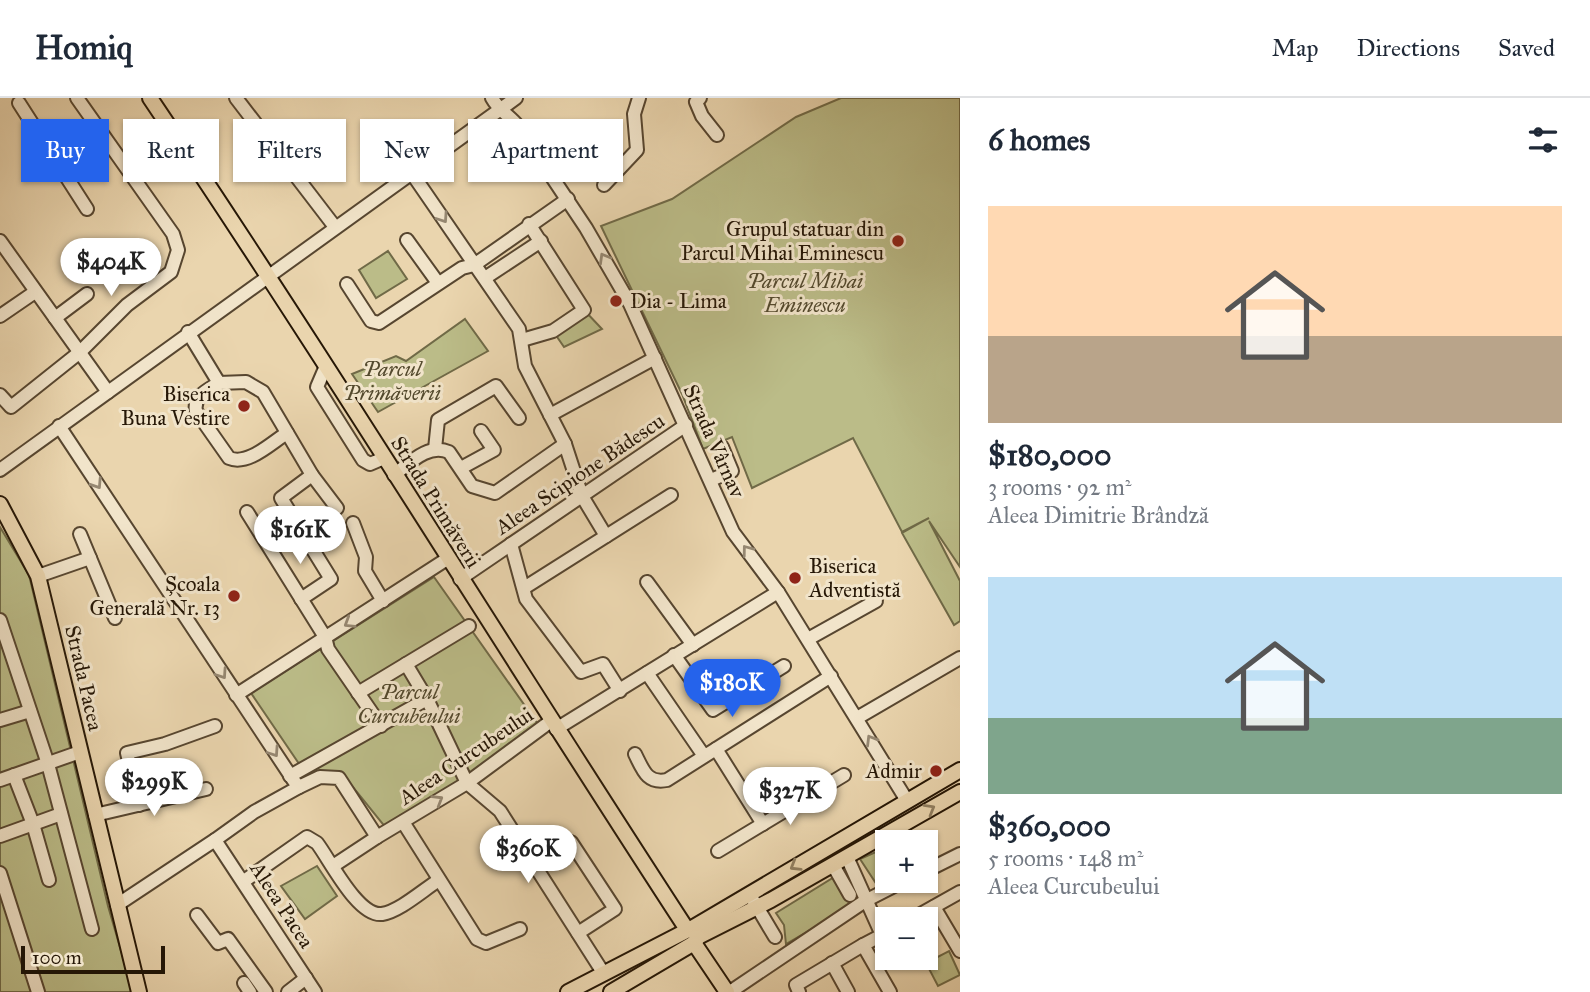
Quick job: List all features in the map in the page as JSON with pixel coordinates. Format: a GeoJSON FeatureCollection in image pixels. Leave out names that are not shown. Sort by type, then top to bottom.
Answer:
{"type":"FeatureCollection","features":[{"type":"Feature","properties":{"kind":"main road","name":"Strada Primăverii"},"geometry":{"type":"LineString","coordinates":[[150,98],[269,275],[447,559],[690,936],[729,992]]}},
{"type":"Feature","properties":{"kind":"main road","name":"Strada Pacea"},"geometry":{"type":"LineString","coordinates":[[0,504],[38,576],[139,992]]}},
{"type":"Feature","properties":{"kind":"main road"},"geometry":{"type":"LineString","coordinates":[[611,992],[748,894],[906,799],[960,770]]}},
{"type":"Feature","properties":{"kind":"main road"},"geometry":{"type":"LineString","coordinates":[[568,992],[757,907],[960,792]]}},
{"type":"Feature","properties":{"kind":"street"},"geometry":{"type":"LineString","coordinates":[[77,98],[90,119]]}},
{"type":"Feature","properties":{"kind":"street"},"geometry":{"type":"LineString","coordinates":[[236,98],[335,228]]}},
{"type":"Feature","properties":{"kind":"street","name":"Strada Vârnav"},"geometry":{"type":"LineString","coordinates":[[492,98],[499,111],[510,116],[568,199],[630,304],[712,480],[733,532],[778,592],[906,799]]}},
{"type":"Feature","properties":{"kind":"street"},"geometry":{"type":"LineString","coordinates":[[454,142],[516,98]]}},
{"type":"Feature","properties":{"kind":"street"},"geometry":{"type":"LineString","coordinates":[[604,185],[637,150],[634,114],[639,98]]}},
{"type":"Feature","properties":{"kind":"street"},"geometry":{"type":"LineString","coordinates":[[700,98],[696,103],[702,116],[717,135]]}},
{"type":"Feature","properties":{"kind":"street"},"geometry":{"type":"LineString","coordinates":[[19,103],[30,119]]}},
{"type":"Feature","properties":{"kind":"street"},"geometry":{"type":"LineString","coordinates":[[0,395],[12,407],[80,352],[127,305],[171,272],[178,250],[173,234],[109,147]]}},
{"type":"Feature","properties":{"kind":"street"},"geometry":{"type":"LineString","coordinates":[[71,182],[87,209]]}},
{"type":"Feature","properties":{"kind":"street"},"geometry":{"type":"LineString","coordinates":[[0,470],[397,182]]}},
{"type":"Feature","properties":{"kind":"street"},"geometry":{"type":"LineString","coordinates":[[418,182],[519,329],[525,366],[565,444],[582,496],[606,536]]}},
{"type":"Feature","properties":{"kind":"street"},"geometry":{"type":"LineString","coordinates":[[347,284],[374,324],[462,268],[474,265],[568,199]]}},
{"type":"Feature","properties":{"kind":"street"},"geometry":{"type":"LineString","coordinates":[[522,340],[553,331],[584,310],[529,224]]}},
{"type":"Feature","properties":{"kind":"street"},"geometry":{"type":"LineString","coordinates":[[407,240],[438,284]]}},
{"type":"Feature","properties":{"kind":"street"},"geometry":{"type":"LineString","coordinates":[[0,241],[108,392]]}},
{"type":"Feature","properties":{"kind":"street"},"geometry":{"type":"LineString","coordinates":[[485,278],[541,242]]}},
{"type":"Feature","properties":{"kind":"street"},"geometry":{"type":"LineString","coordinates":[[0,267],[12,258]]}},
{"type":"Feature","properties":{"kind":"street"},"geometry":{"type":"LineString","coordinates":[[0,316],[35,292]]}},
{"type":"Feature","properties":{"kind":"street"},"geometry":{"type":"LineString","coordinates":[[55,318],[87,294]]}},
{"type":"Feature","properties":{"kind":"street"},"geometry":{"type":"LineString","coordinates":[[188,332],[219,383]]}},
{"type":"Feature","properties":{"kind":"street"},"geometry":{"type":"LineString","coordinates":[[550,415],[655,358]]}},
{"type":"Feature","properties":{"kind":"street"},"geometry":{"type":"LineString","coordinates":[[287,433],[238,462],[229,458],[196,411],[195,404],[198,397],[219,383],[236,381],[257,387],[287,433],[312,475],[337,508]]}},
{"type":"Feature","properties":{"kind":"street"},"geometry":{"type":"LineString","coordinates":[[435,449],[438,420],[496,386],[519,418]]}},
{"type":"Feature","properties":{"kind":"street","name":"Aleea Scipione Bădescu"},"geometry":{"type":"LineString","coordinates":[[460,579],[686,425]]}},
{"type":"Feature","properties":{"kind":"street"},"geometry":{"type":"LineString","coordinates":[[59,426],[299,787]]}},
{"type":"Feature","properties":{"kind":"street"},"geometry":{"type":"LineString","coordinates":[[461,468],[494,450],[481,431]]}},
{"type":"Feature","properties":{"kind":"street"},"geometry":{"type":"LineString","coordinates":[[394,475],[435,449],[449,452],[472,486],[495,493],[565,444]]}},
{"type":"Feature","properties":{"kind":"street"},"geometry":{"type":"LineString","coordinates":[[712,480],[732,471],[722,447]]}},
{"type":"Feature","properties":{"kind":"street"},"geometry":{"type":"LineString","coordinates":[[301,599],[331,579],[281,498],[312,475]]}},
{"type":"Feature","properties":{"kind":"street"},"geometry":{"type":"LineString","coordinates":[[524,588],[671,495]]}},
{"type":"Feature","properties":{"kind":"street"},"geometry":{"type":"LineString","coordinates":[[247,512],[326,637],[328,649],[381,726]]}},
{"type":"Feature","properties":{"kind":"street"},"geometry":{"type":"LineString","coordinates":[[353,523],[366,557],[365,571],[383,601]]}},
{"type":"Feature","properties":{"kind":"street"},"geometry":{"type":"LineString","coordinates":[[80,534],[115,618]]}},
{"type":"Feature","properties":{"kind":"street"},"geometry":{"type":"LineString","coordinates":[[511,544],[526,599],[581,672],[603,664],[620,691]]}},
{"type":"Feature","properties":{"kind":"street"},"geometry":{"type":"LineString","coordinates":[[38,576],[90,558]]}},
{"type":"Feature","properties":{"kind":"street"},"geometry":{"type":"LineString","coordinates":[[236,695],[447,559]]}},
{"type":"Feature","properties":{"kind":"street"},"geometry":{"type":"LineString","coordinates":[[647,582],[693,645]]}},
{"type":"Feature","properties":{"kind":"street","name":"Aleea Curcubeului"},"geometry":{"type":"LineString","coordinates":[[333,866],[377,836],[467,783],[554,725],[620,691],[778,592]]}},
{"type":"Feature","properties":{"kind":"street"},"geometry":{"type":"LineString","coordinates":[[808,639],[876,601]]}},
{"type":"Feature","properties":{"kind":"street"},"geometry":{"type":"LineString","coordinates":[[0,620],[3,639],[48,764],[92,929]]}},
{"type":"Feature","properties":{"kind":"street"},"geometry":{"type":"LineString","coordinates":[[358,693],[469,626]]}},
{"type":"Feature","properties":{"kind":"street"},"geometry":{"type":"LineString","coordinates":[[674,655],[713,710],[784,666]]}},
{"type":"Feature","properties":{"kind":"street"},"geometry":{"type":"LineString","coordinates":[[858,718],[960,658]]}},
{"type":"Feature","properties":{"kind":"street"},"geometry":{"type":"LineString","coordinates":[[406,664],[427,699],[467,783],[500,811],[604,974]]}},
{"type":"Feature","properties":{"kind":"street"},"geometry":{"type":"LineString","coordinates":[[647,673],[763,824]]}},
{"type":"Feature","properties":{"kind":"street"},"geometry":{"type":"LineString","coordinates":[[635,754],[645,776],[658,782],[667,780],[831,676]]}},
{"type":"Feature","properties":{"kind":"street"},"geometry":{"type":"LineString","coordinates":[[290,776],[427,699]]}},
{"type":"Feature","properties":{"kind":"street"},"geometry":{"type":"LineString","coordinates":[[0,720],[30,711]]}},
{"type":"Feature","properties":{"kind":"street"},"geometry":{"type":"LineString","coordinates":[[139,805],[127,753],[215,726]]}},
{"type":"Feature","properties":{"kind":"street"},"geometry":{"type":"LineString","coordinates":[[0,780],[80,752]]}},
{"type":"Feature","properties":{"kind":"street"},"geometry":{"type":"LineString","coordinates":[[14,775],[33,824],[49,880]]}},
{"type":"Feature","properties":{"kind":"street"},"geometry":{"type":"LineString","coordinates":[[718,851],[844,775]]}},
{"type":"Feature","properties":{"kind":"street"},"geometry":{"type":"LineString","coordinates":[[117,905],[254,812],[320,776],[339,778],[377,836]]}},
{"type":"Feature","properties":{"kind":"street"},"geometry":{"type":"LineString","coordinates":[[95,815],[206,789]]}},
{"type":"Feature","properties":{"kind":"street"},"geometry":{"type":"LineString","coordinates":[[0,836],[61,814]]}},
{"type":"Feature","properties":{"kind":"street","name":"Aleea Curcubeului"},"geometry":{"type":"LineString","coordinates":[[403,822],[481,943],[520,929]]}},
{"type":"Feature","properties":{"kind":"street"},"geometry":{"type":"LineString","coordinates":[[244,881],[307,836],[317,843],[360,905],[380,914],[439,880]]}},
{"type":"Feature","properties":{"kind":"street","name":"Aleea Pacea"},"geometry":{"type":"LineString","coordinates":[[215,840],[315,992]]}},
{"type":"Feature","properties":{"kind":"street"},"geometry":{"type":"LineString","coordinates":[[571,842],[615,909],[578,933]]}},
{"type":"Feature","properties":{"kind":"street"},"geometry":{"type":"LineString","coordinates":[[938,865],[960,854]]}},
{"type":"Feature","properties":{"kind":"street"},"geometry":{"type":"LineString","coordinates":[[847,857],[865,901],[875,918]]}},
{"type":"Feature","properties":{"kind":"street"},"geometry":{"type":"LineString","coordinates":[[833,865],[850,895]]}},
{"type":"Feature","properties":{"kind":"street"},"geometry":{"type":"LineString","coordinates":[[0,873],[3,890],[38,992]]}},
{"type":"Feature","properties":{"kind":"street"},"geometry":{"type":"LineString","coordinates":[[934,907],[960,892]]}},
{"type":"Feature","properties":{"kind":"street"},"geometry":{"type":"LineString","coordinates":[[729,992],[881,893]]}},
{"type":"Feature","properties":{"kind":"street"},"geometry":{"type":"LineString","coordinates":[[748,894],[775,937]]}},
{"type":"Feature","properties":{"kind":"street"},"geometry":{"type":"LineString","coordinates":[[938,914],[960,951]]}},
{"type":"Feature","properties":{"kind":"street"},"geometry":{"type":"LineString","coordinates":[[197,915],[218,943],[228,939],[266,992]]}},
{"type":"Feature","properties":{"kind":"street"},"geometry":{"type":"LineString","coordinates":[[799,992],[796,985],[875,939]]}},
{"type":"Feature","properties":{"kind":"street"},"geometry":{"type":"LineString","coordinates":[[863,945],[890,992]]}},
{"type":"Feature","properties":{"kind":"street"},"geometry":{"type":"LineString","coordinates":[[832,963],[848,992]]}},
{"type":"Feature","properties":{"kind":"street"},"geometry":{"type":"LineString","coordinates":[[288,992],[306,978]]}},
{"type":"Feature","properties":{"kind":"green space","name":"Parcul Mihai Eminescu"},"geometry":{"type":"Polygon","coordinates":[[[841,98],[960,98],[960,567],[929,521],[960,581],[960,621],[954,625],[902,533],[929,518],[902,532],[853,438],[752,488],[732,437],[703,449],[682,394],[601,226],[672,199],[796,117],[841,98]]]}},
{"type":"Feature","properties":{"kind":"green space"},"geometry":{"type":"Polygon","coordinates":[[[388,251],[407,279],[376,298],[359,270],[388,251]]]}},
{"type":"Feature","properties":{"kind":"green space"},"geometry":{"type":"Polygon","coordinates":[[[584,310],[602,329],[564,347],[553,331],[584,310]]]}},
{"type":"Feature","properties":{"kind":"green space","name":"Parcul Primăverii"},"geometry":{"type":"Polygon","coordinates":[[[465,319],[488,351],[378,412],[352,374],[396,356],[406,361],[465,319]]]}},
{"type":"Feature","properties":{"kind":"green space"},"geometry":{"type":"Polygon","coordinates":[[[0,527],[29,575],[108,906],[133,992],[0,992],[0,527]]]}},
{"type":"Feature","properties":{"kind":"green space","name":"Parcul Curcubeului"},"geometry":{"type":"Polygon","coordinates":[[[434,577],[542,730],[386,828],[344,776],[334,771],[308,777],[251,693],[434,577]]]}},
{"type":"Feature","properties":{"kind":"green space"},"geometry":{"type":"Polygon","coordinates":[[[875,852],[875,882],[860,859],[875,852]]]}},
{"type":"Feature","properties":{"kind":"green space"},"geometry":{"type":"Polygon","coordinates":[[[317,866],[337,896],[305,919],[281,886],[317,866]]]}},
{"type":"Feature","properties":{"kind":"green space"},"geometry":{"type":"Polygon","coordinates":[[[844,871],[860,901],[786,944],[784,925],[776,913],[844,871]]]}},
{"type":"Feature","properties":{"kind":"green space"},"geometry":{"type":"Polygon","coordinates":[[[949,951],[960,975],[938,986],[930,970],[938,970],[938,957],[949,951]]]}},
{"type":"Feature","properties":{"kind":"place","name":"Grupul statuar din Parcul Mihai Eminescu"},"geometry":{"type":"Point","coordinates":[898,241]}},
{"type":"Feature","properties":{"kind":"place","name":"Dia - Lima"},"geometry":{"type":"Point","coordinates":[616,301]}},
{"type":"Feature","properties":{"kind":"place","name":"Biserica Buna Vestire"},"geometry":{"type":"Point","coordinates":[244,406]}},
{"type":"Feature","properties":{"kind":"place","name":"Biserica Adventistă"},"geometry":{"type":"Point","coordinates":[795,578]}},
{"type":"Feature","properties":{"kind":"place","name":"Școala Generală Nr. 13"},"geometry":{"type":"Point","coordinates":[234,596]}},
{"type":"Feature","properties":{"kind":"place","name":"Admir"},"geometry":{"type":"Point","coordinates":[936,771]}}]}
